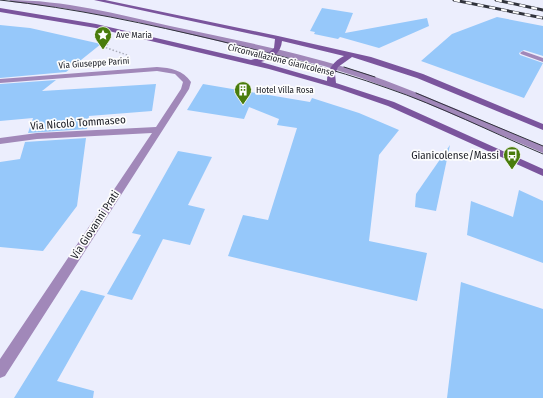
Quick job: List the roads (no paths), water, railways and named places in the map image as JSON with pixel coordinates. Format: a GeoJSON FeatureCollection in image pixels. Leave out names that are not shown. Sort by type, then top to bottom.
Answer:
{"type":"FeatureCollection","features":[{"type":"Feature","properties":{"kind":"main road","name":"Circonvallazione Gianicolense"},"geometry":{"type":"LineString","coordinates":[[96,0],[352,55],[405,71],[543,127]]}},
{"type":"Feature","properties":{"kind":"main road","name":"Circonvallazione Gianicolense"},"geometry":{"type":"LineString","coordinates":[[0,10],[96,26],[332,84],[391,104],[543,173]]}},
{"type":"Feature","properties":{"kind":"main road"},"geometry":{"type":"LineString","coordinates":[[251,63],[265,59],[275,52],[278,45],[278,38]]}},
{"type":"Feature","properties":{"kind":"main road"},"geometry":{"type":"LineString","coordinates":[[332,84],[331,75],[334,67],[341,60],[352,55]]}},
{"type":"Feature","properties":{"kind":"street","name":"Circonvallazione Gianicolense"},"geometry":{"type":"LineString","coordinates":[[12,0],[73,8],[111,15],[275,52],[334,67],[407,92],[543,150]]}},
{"type":"Feature","properties":{"kind":"street"},"geometry":{"type":"LineString","coordinates":[[523,54],[543,60]]}},
{"type":"Feature","properties":{"kind":"street","name":"Via Giuseppe Parini"},"geometry":{"type":"LineString","coordinates":[[0,81],[151,69],[176,72],[182,75],[186,80]]}},
{"type":"Feature","properties":{"kind":"street","name":"Via Giovanni Prati"},"geometry":{"type":"LineString","coordinates":[[0,371],[185,89],[186,80]]}},
{"type":"Feature","properties":{"kind":"street","name":"Via Nicolò Tommaseo"},"geometry":{"type":"LineString","coordinates":[[0,141],[37,136],[157,130]]}},
{"type":"Feature","properties":{"kind":"tram line"},"geometry":{"type":"LineString","coordinates":[[0,0],[55,7],[138,23],[220,41],[325,68],[407,95],[543,154]]}},
{"type":"Feature","properties":{"kind":"tram line"},"geometry":{"type":"LineString","coordinates":[[344,67],[375,77]]}},
{"type":"Feature","properties":{"kind":"tram line"},"geometry":{"type":"LineString","coordinates":[[416,93],[543,146]]}},
{"type":"Feature","properties":{"kind":"railway"},"geometry":{"type":"LineString","coordinates":[[454,0],[543,18]]}},
{"type":"Feature","properties":{"kind":"railway"},"geometry":{"type":"LineString","coordinates":[[496,0],[543,10]]}},
{"type":"Feature","properties":{"kind":"place","name":"Ave Maria"},"geometry":{"type":"Point","coordinates":[103,50]}},
{"type":"Feature","properties":{"kind":"place","name":"Hotel Villa Rosa"},"geometry":{"type":"Point","coordinates":[243,105]}},
{"type":"Feature","properties":{"kind":"place","name":"Gianicolense/Massi"},"geometry":{"type":"Point","coordinates":[512,170]}}]}
